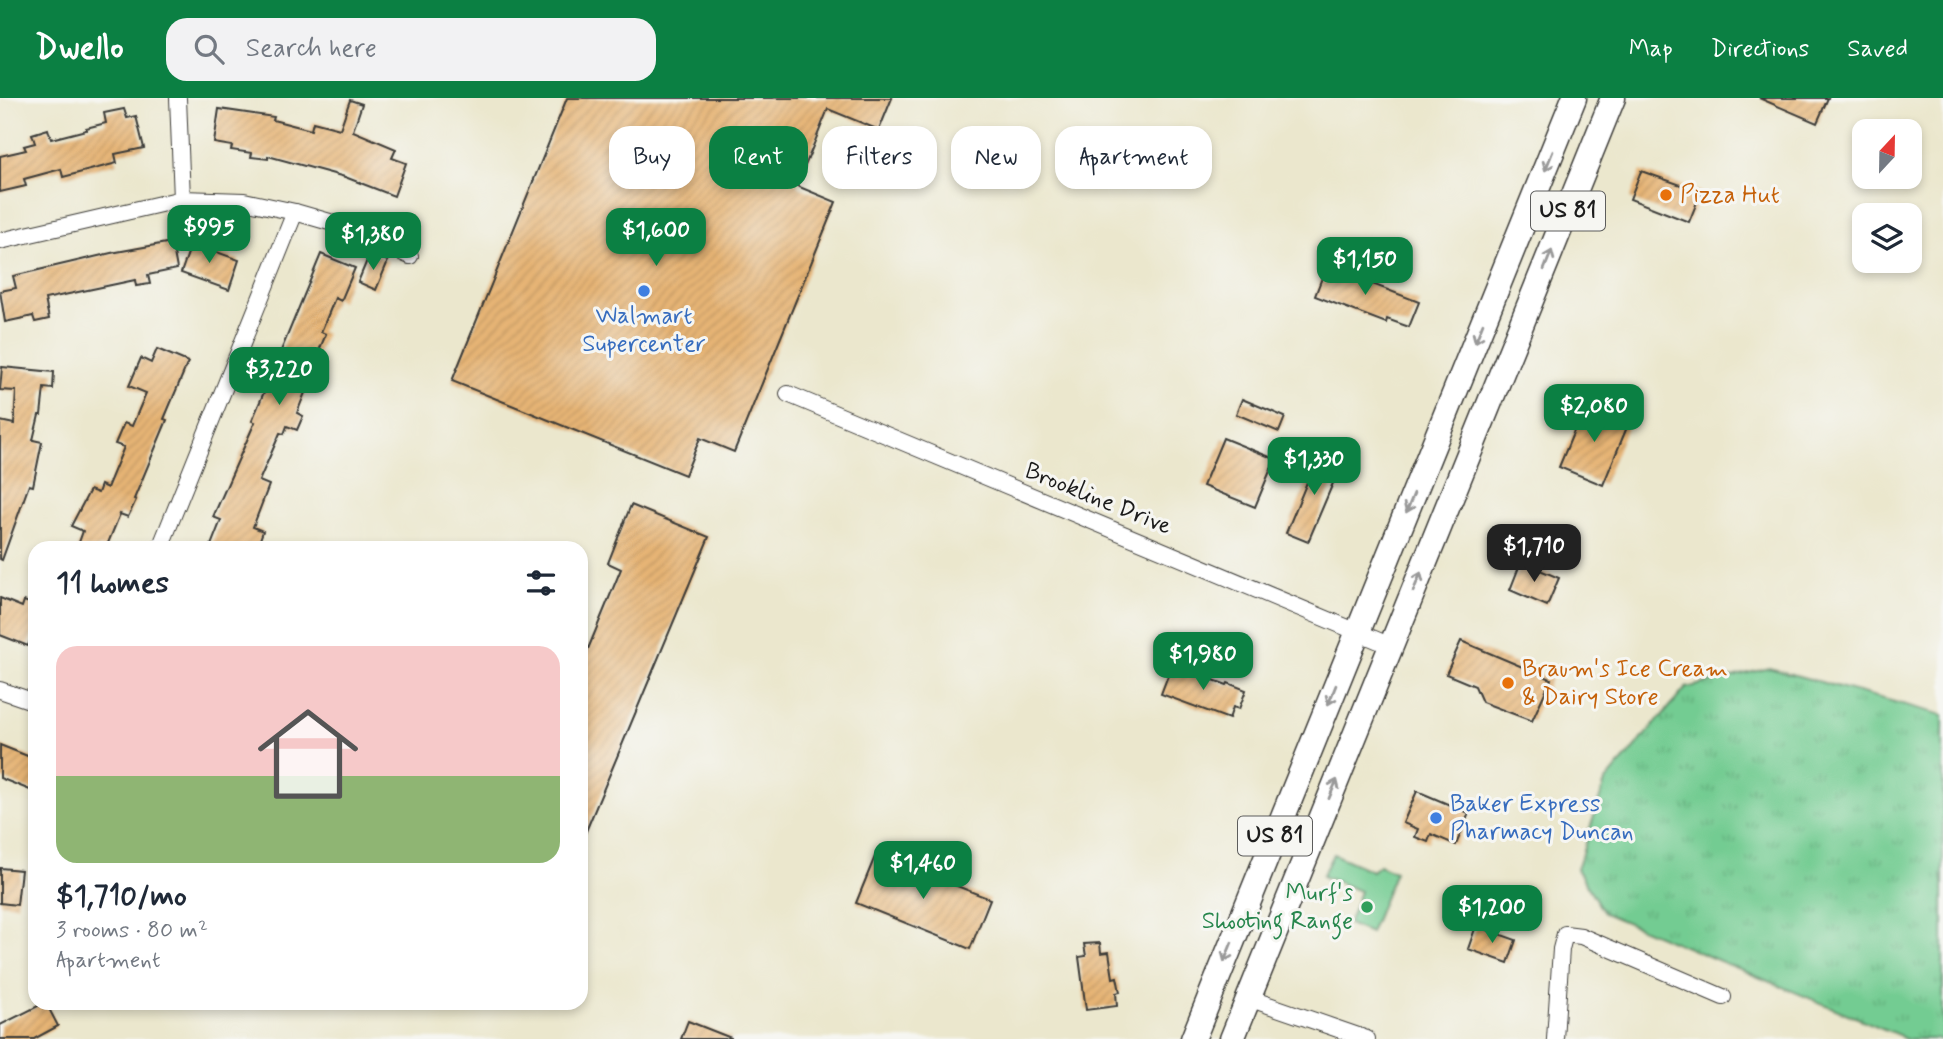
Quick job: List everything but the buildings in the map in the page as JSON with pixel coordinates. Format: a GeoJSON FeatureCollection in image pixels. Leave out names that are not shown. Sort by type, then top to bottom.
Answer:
{"type":"FeatureCollection","features":[{"type":"Feature","properties":{"kind":"main road","name":"US 81"},"geometry":{"type":"LineString","coordinates":[[1193,1039],[1574,98]]}},
{"type":"Feature","properties":{"kind":"main road","name":"US 81"},"geometry":{"type":"LineString","coordinates":[[1232,1039],[1613,98]]}},
{"type":"Feature","properties":{"kind":"main road"},"geometry":{"type":"LineString","coordinates":[[1514,247],[1519,266],[1516,297],[1522,323]]}},
{"type":"Feature","properties":{"kind":"street"},"geometry":{"type":"LineString","coordinates":[[178,98],[182,199]]}},
{"type":"Feature","properties":{"kind":"street"},"geometry":{"type":"LineString","coordinates":[[0,242],[182,199],[244,201],[347,227],[410,256]]}},
{"type":"Feature","properties":{"kind":"street"},"geometry":{"type":"LineString","coordinates":[[163,541],[295,212]]}},
{"type":"Feature","properties":{"kind":"street","name":"Brookline Drive"},"geometry":{"type":"LineString","coordinates":[[788,394],[1391,646]]}},
{"type":"Feature","properties":{"kind":"street"},"geometry":{"type":"LineString","coordinates":[[0,690],[28,700]]}},
{"type":"Feature","properties":{"kind":"street"},"geometry":{"type":"LineString","coordinates":[[1555,1039],[1561,949],[1565,934],[1581,936],[1723,997]]}},
{"type":"Feature","properties":{"kind":"street"},"geometry":{"type":"LineString","coordinates":[[1248,998],[1367,1039]]}},
{"type":"Feature","properties":{"kind":"green space"},"geometry":{"type":"Polygon","coordinates":[[[1769,668],[1943,715],[1943,1039],[1908,1039],[1604,913],[1577,869],[1605,782],[1686,688],[1769,668]]]}},
{"type":"Feature","properties":{"kind":"green space","name":"Murf's Shooting Range"},"geometry":{"type":"Polygon","coordinates":[[[1333,854],[1372,871],[1379,865],[1395,872],[1370,933],[1348,924],[1360,891],[1322,876],[1333,854]]]}},
{"type":"Feature","properties":{"kind":"place","name":"Pizza Hut"},"geometry":{"type":"Point","coordinates":[1666,195]}},
{"type":"Feature","properties":{"kind":"place","name":"Walmart Supercenter"},"geometry":{"type":"Point","coordinates":[644,291]}},
{"type":"Feature","properties":{"kind":"place","name":"Braum's Ice Cream & Dairy Store"},"geometry":{"type":"Point","coordinates":[1508,683]}},
{"type":"Feature","properties":{"kind":"place","name":"Baker Express Pharmacy Duncan"},"geometry":{"type":"Point","coordinates":[1436,818]}},
{"type":"Feature","properties":{"kind":"place","name":"Murf's Shooting Range"},"geometry":{"type":"Point","coordinates":[1367,907]}}]}
